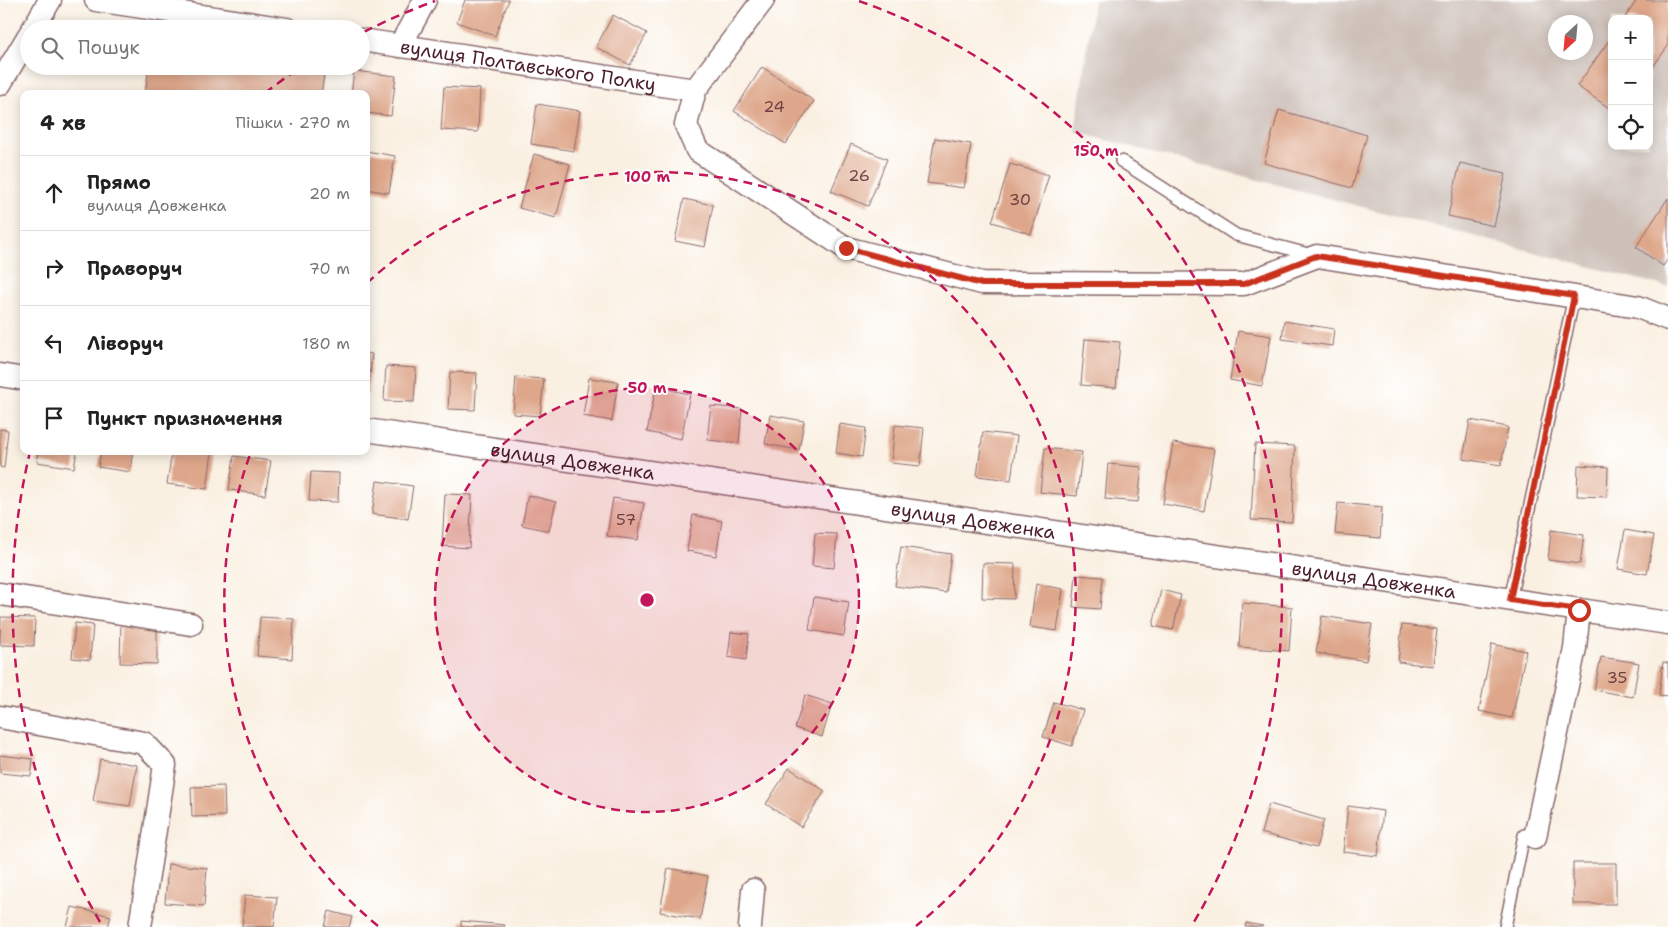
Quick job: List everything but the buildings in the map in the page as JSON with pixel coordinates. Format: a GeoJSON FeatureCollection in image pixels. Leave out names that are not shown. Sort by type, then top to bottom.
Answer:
{"type":"FeatureCollection","features":[{"type":"Feature","properties":{"kind":"street"},"geometry":{"type":"LineString","coordinates":[[38,20],[50,0]]}},
{"type":"Feature","properties":{"kind":"street"},"geometry":{"type":"LineString","coordinates":[[96,0],[228,20]]}},
{"type":"Feature","properties":{"kind":"street"},"geometry":{"type":"LineString","coordinates":[[400,46],[425,0]]}},
{"type":"Feature","properties":{"kind":"street"},"geometry":{"type":"LineString","coordinates":[[763,0],[695,90],[686,125],[697,150],[846,248],[874,257],[982,284],[1244,284],[1316,256],[1638,307],[1668,319]]}},
{"type":"Feature","properties":{"kind":"street","name":"вулиця Полтавського Полку"},"geometry":{"type":"LineString","coordinates":[[370,41],[695,90]]}},
{"type":"Feature","properties":{"kind":"street"},"geometry":{"type":"LineString","coordinates":[[0,84],[20,50]]}},
{"type":"Feature","properties":{"kind":"street"},"geometry":{"type":"LineString","coordinates":[[0,375],[20,378]]}},
{"type":"Feature","properties":{"kind":"street","name":"вулиця Довженка"},"geometry":{"type":"LineString","coordinates":[[370,431],[1668,623]]}},
{"type":"Feature","properties":{"kind":"street"},"geometry":{"type":"LineString","coordinates":[[0,594],[191,624]]}},
{"type":"Feature","properties":{"kind":"street"},"geometry":{"type":"LineString","coordinates":[[1529,836],[1576,648],[1579,610]]}},
{"type":"Feature","properties":{"kind":"street"},"geometry":{"type":"LineString","coordinates":[[0,717],[144,743],[165,765],[140,927]]}},
{"type":"Feature","properties":{"kind":"street"},"geometry":{"type":"LineString","coordinates":[[750,927],[753,890]]}},
{"type":"Feature","properties":{"kind":"lane"},"geometry":{"type":"LineString","coordinates":[[1121,162],[1236,235],[1316,256]]}},
{"type":"Feature","properties":{"kind":"lane"},"geometry":{"type":"LineString","coordinates":[[1510,600],[1574,296]]}},
{"type":"Feature","properties":{"kind":"lane"},"geometry":{"type":"LineString","coordinates":[[1504,927],[1529,836]]}},
{"type":"Feature","properties":{"kind":"shaded area"},"geometry":{"type":"Polygon","coordinates":[[[1094,0],[1668,0],[1668,287],[1075,132],[1094,0]]]}},
{"type":"Feature","properties":{"kind":"route"},"geometry":{"type":"LineString","coordinates":[[846,248],[874,257],[982,284],[1244,284],[1316,256],[1574,296],[1510,600],[1579,610]]}}]}
